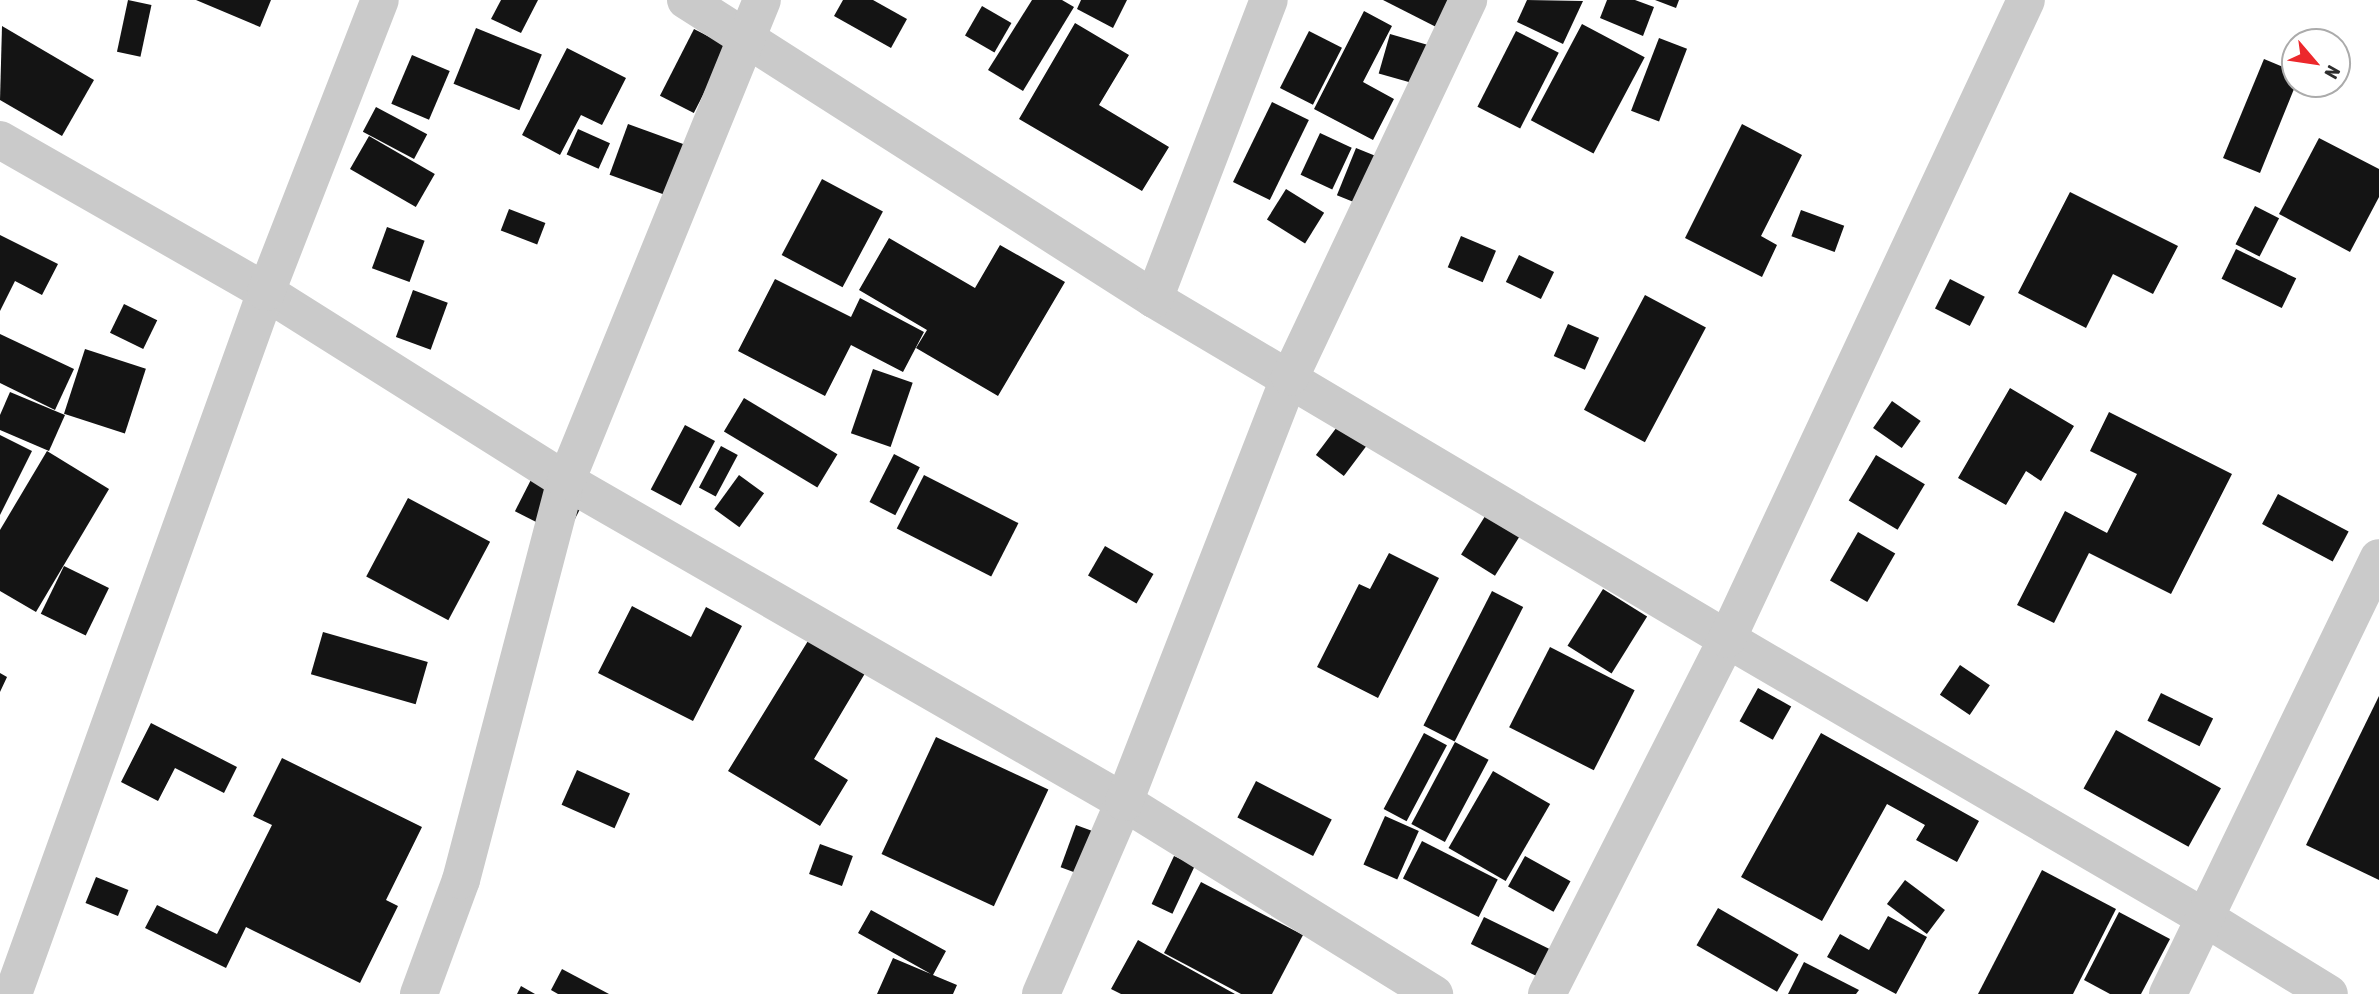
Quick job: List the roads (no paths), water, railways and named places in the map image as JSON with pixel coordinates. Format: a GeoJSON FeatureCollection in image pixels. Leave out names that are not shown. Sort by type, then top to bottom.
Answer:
{"type":"FeatureCollection","features":[{"type":"Feature","properties":{"kind":"street"},"geometry":{"type":"LineString","coordinates":[[13,994],[266,292],[380,0]]}},
{"type":"Feature","properties":{"kind":"street"},"geometry":{"type":"LineString","coordinates":[[686,0],[1154,299],[1290,377],[1727,639],[2207,919],[2329,994]]}},
{"type":"Feature","properties":{"kind":"street"},"geometry":{"type":"LineString","coordinates":[[419,994],[461,880],[566,481],[762,0]]}},
{"type":"Feature","properties":{"kind":"street"},"geometry":{"type":"LineString","coordinates":[[1154,299],[1269,0]]}},
{"type":"Feature","properties":{"kind":"street"},"geometry":{"type":"LineString","coordinates":[[1041,994],[1124,802],[1290,377],[1468,0]]}},
{"type":"Feature","properties":{"kind":"street"},"geometry":{"type":"LineString","coordinates":[[1547,994],[1727,639],[2026,0]]}},
{"type":"Feature","properties":{"kind":"street"},"geometry":{"type":"LineString","coordinates":[[0,140],[266,292],[566,481],[1124,802],[1434,994]]}},
{"type":"Feature","properties":{"kind":"street"},"geometry":{"type":"LineString","coordinates":[[2168,994],[2207,919],[2379,558]]}}]}
